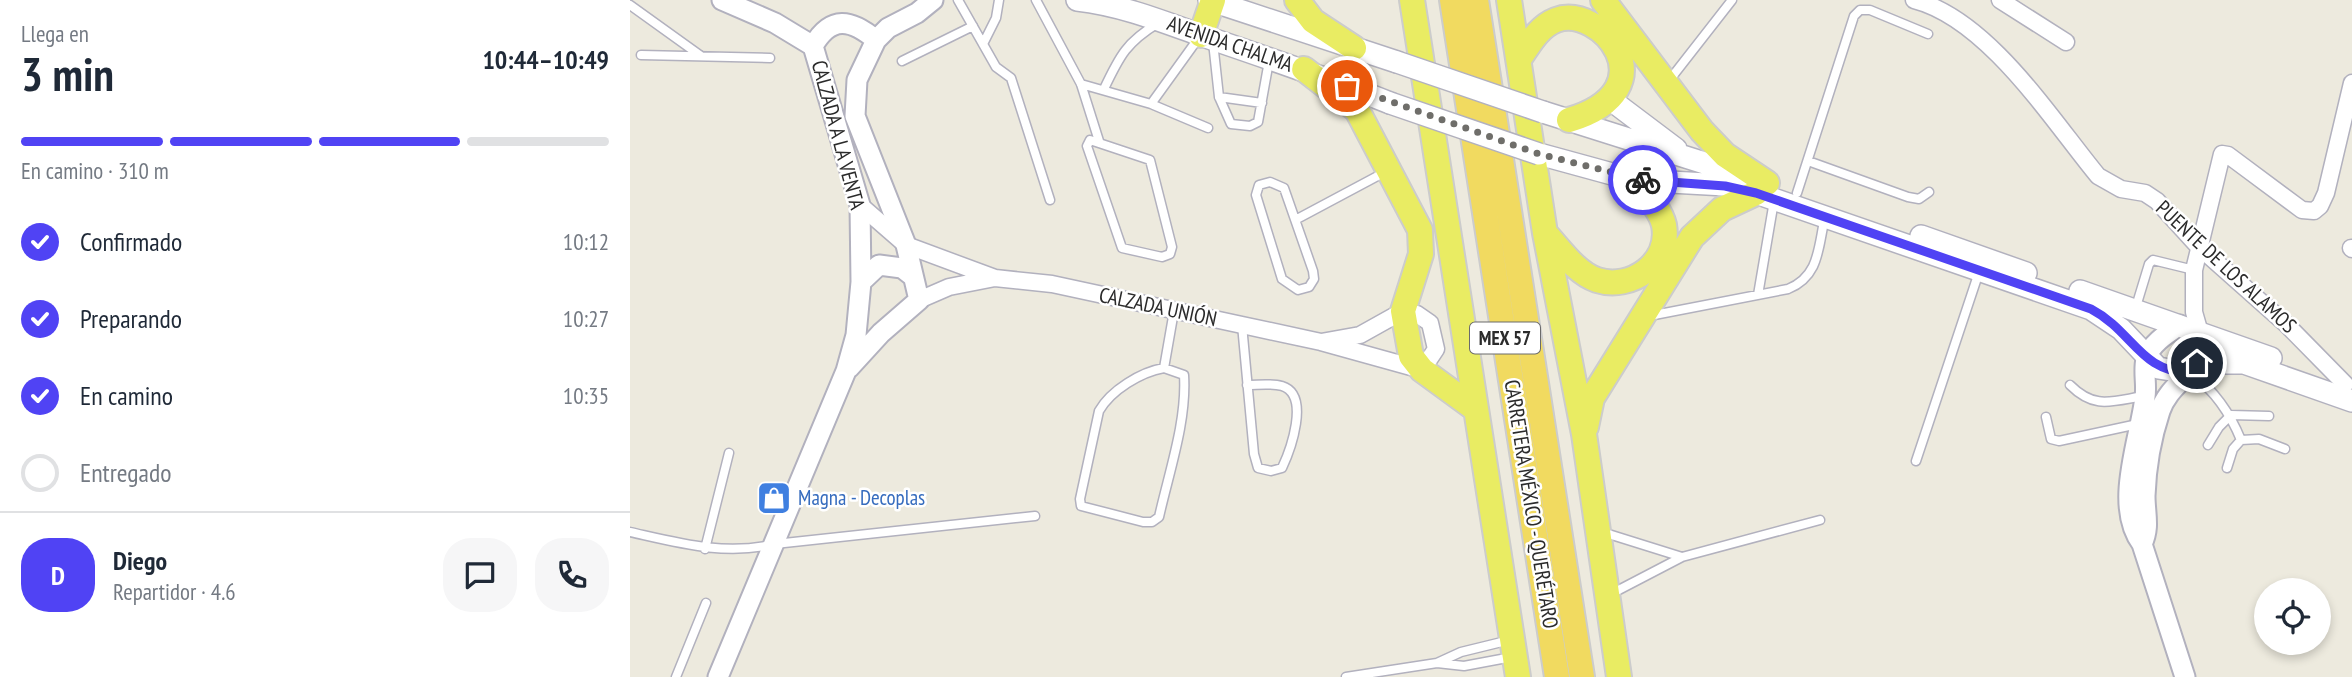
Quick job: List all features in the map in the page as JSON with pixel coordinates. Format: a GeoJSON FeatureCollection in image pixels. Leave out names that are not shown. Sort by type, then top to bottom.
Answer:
{"type":"FeatureCollection","features":[{"type":"Feature","properties":{"kind":"highway","name":"CARRETERA MÉXICO - QUERÉTARO"},"geometry":{"type":"LineString","coordinates":[[1452,0],[1558,677]]}},
{"type":"Feature","properties":{"kind":"highway","name":"CARRETERA MÉXICO - QUERÉTARO"},"geometry":{"type":"LineString","coordinates":[[1476,0],[1582,677]]}},
{"type":"Feature","properties":{"kind":"main road","name":"AVENIDA CHALMA"},"geometry":{"type":"LineString","coordinates":[[1080,0],[1162,20],[1539,154],[1634,180],[1725,186],[1766,192]]}},
{"type":"Feature","properties":{"kind":"main road"},"geometry":{"type":"LineString","coordinates":[[1207,37],[1211,0]]}},
{"type":"Feature","properties":{"kind":"main road","name":"AVENIDA CHALMA"},"geometry":{"type":"LineString","coordinates":[[1211,0],[1692,161],[1766,192]]}},
{"type":"Feature","properties":{"kind":"main road"},"geometry":{"type":"LineString","coordinates":[[1297,0],[1313,21],[1354,48]]}},
{"type":"Feature","properties":{"kind":"main road"},"geometry":{"type":"LineString","coordinates":[[1412,0],[1474,408],[1516,658]]}},
{"type":"Feature","properties":{"kind":"main road"},"geometry":{"type":"LineString","coordinates":[[1509,0],[1545,233],[1584,434],[1619,677]]}},
{"type":"Feature","properties":{"kind":"main road"},"geometry":{"type":"LineString","coordinates":[[1603,0],[1702,131],[1766,192],[1825,217],[2091,309],[2121,328],[2158,368],[2190,373],[2220,363],[2244,363],[2350,391]]}},
{"type":"Feature","properties":{"kind":"main road"},"geometry":{"type":"LineString","coordinates":[[1518,59],[1538,32],[1557,19],[1584,21],[1607,34],[1620,57],[1622,81],[1611,100],[1591,113],[1569,120]]}},
{"type":"Feature","properties":{"kind":"main road"},"geometry":{"type":"LineString","coordinates":[[1304,69],[1357,110],[1420,230],[1421,254],[1403,311],[1411,356],[1422,370],[1474,408]]}},
{"type":"Feature","properties":{"kind":"main road"},"geometry":{"type":"LineString","coordinates":[[1611,100],[1692,161]]}},
{"type":"Feature","properties":{"kind":"main road"},"geometry":{"type":"LineString","coordinates":[[1545,233],[1577,268],[1596,280],[1614,282],[1641,276],[1659,257],[1664,226],[1658,212],[1634,180]]}},
{"type":"Feature","properties":{"kind":"main road"},"geometry":{"type":"LineString","coordinates":[[1584,434],[1592,398],[1692,237],[1722,209],[1766,192],[1797,193],[2135,310],[2187,318],[2200,332],[2350,391]]}},
{"type":"Feature","properties":{"kind":"street","name":"CALZADA A LA VENTA"},"geometry":{"type":"LineString","coordinates":[[718,677],[846,371],[856,335],[861,282],[860,205],[813,46],[775,23],[722,0]]}},
{"type":"Feature","properties":{"kind":"street","name":"CALZADA A LA VENTA"},"geometry":{"type":"LineString","coordinates":[[919,300],[911,275],[906,244],[855,116],[857,80],[876,40],[888,28],[917,13],[933,0]]}},
{"type":"Feature","properties":{"kind":"street","name":"PUENTE DE LOS ALAMOS"},"geometry":{"type":"LineString","coordinates":[[1914,0],[1930,4],[1985,39],[2098,176],[2121,189],[2145,193],[2157,201],[2199,246],[2297,334],[2350,391]]}},
{"type":"Feature","properties":{"kind":"street"},"geometry":{"type":"LineString","coordinates":[[2009,3],[2066,42]]}},
{"type":"Feature","properties":{"kind":"street"},"geometry":{"type":"LineString","coordinates":[[813,46],[822,31],[836,24],[850,23],[876,40]]}},
{"type":"Feature","properties":{"kind":"street"},"geometry":{"type":"LineString","coordinates":[[2185,677],[2142,544],[2134,532],[2131,471],[2146,396],[2146,358],[2160,340],[2187,318],[2199,246],[2222,154],[2228,155],[2302,211],[2314,211],[2320,206],[2352,83]]}},
{"type":"Feature","properties":{"kind":"street","name":"CALZADA UNIÓN"},"geometry":{"type":"LineString","coordinates":[[860,205],[906,244],[995,278],[1052,284],[1174,310],[1321,342],[1422,370]]}},
{"type":"Feature","properties":{"kind":"street"},"geometry":{"type":"LineString","coordinates":[[861,282],[879,265],[901,268],[911,275]]}},
{"type":"Feature","properties":{"kind":"street","name":"CALZADA UNIÓN"},"geometry":{"type":"LineString","coordinates":[[846,371],[881,333],[919,300],[949,287],[995,278]]}},
{"type":"Feature","properties":{"kind":"street","name":"CALZADA UNIÓN"},"geometry":{"type":"LineString","coordinates":[[1321,342],[1360,334],[1403,311]]}},
{"type":"Feature","properties":{"kind":"street"},"geometry":{"type":"LineString","coordinates":[[2142,544],[2148,530],[2145,499],[2151,444],[2166,394],[2190,373],[2201,353],[2200,332]]}},
{"type":"Feature","properties":{"kind":"lane"},"geometry":{"type":"LineString","coordinates":[[958,0],[996,67],[1011,78],[1050,200]]}},
{"type":"Feature","properties":{"kind":"lane"},"geometry":{"type":"LineString","coordinates":[[983,44],[996,18],[999,0]]}},
{"type":"Feature","properties":{"kind":"lane"},"geometry":{"type":"LineString","coordinates":[[1036,0],[1081,84],[1099,141]]}},
{"type":"Feature","properties":{"kind":"lane"},"geometry":{"type":"LineString","coordinates":[[1667,84],[1732,0]]}},
{"type":"Feature","properties":{"kind":"lane"},"geometry":{"type":"LineString","coordinates":[[630,5],[701,56]]}},
{"type":"Feature","properties":{"kind":"lane"},"geometry":{"type":"LineString","coordinates":[[1797,193],[1854,16],[1860,10],[1870,10],[1928,34]]}},
{"type":"Feature","properties":{"kind":"lane"},"geometry":{"type":"LineString","coordinates":[[1104,89],[1119,57],[1132,39],[1162,20]]}},
{"type":"Feature","properties":{"kind":"lane"},"geometry":{"type":"LineString","coordinates":[[902,61],[973,26]]}},
{"type":"Feature","properties":{"kind":"lane"},"geometry":{"type":"LineString","coordinates":[[1207,37],[1219,97],[1228,119],[1236,125],[1255,125],[1262,103],[1269,57]]}},
{"type":"Feature","properties":{"kind":"lane"},"geometry":{"type":"LineString","coordinates":[[1151,104],[1207,37]]}},
{"type":"Feature","properties":{"kind":"lane"},"geometry":{"type":"LineString","coordinates":[[640,55],[770,58]]}},
{"type":"Feature","properties":{"kind":"lane"},"geometry":{"type":"LineString","coordinates":[[1081,84],[1151,104],[1209,128]]}},
{"type":"Feature","properties":{"kind":"lane"},"geometry":{"type":"LineString","coordinates":[[1219,97],[1262,103]]}},
{"type":"Feature","properties":{"kind":"lane"},"geometry":{"type":"LineString","coordinates":[[1090,140],[1099,141],[1150,160],[1172,247],[1170,254],[1162,257],[1122,248],[1087,146],[1090,140]]}},
{"type":"Feature","properties":{"kind":"lane"},"geometry":{"type":"LineString","coordinates":[[1808,161],[1908,197],[1919,199],[1929,192]]}},
{"type":"Feature","properties":{"kind":"lane"},"geometry":{"type":"LineString","coordinates":[[1297,219],[1389,170]]}},
{"type":"Feature","properties":{"kind":"lane"},"geometry":{"type":"LineString","coordinates":[[1270,182],[1284,188],[1297,219],[1314,279],[1309,287],[1298,289],[1282,279],[1257,203],[1259,185],[1270,182]]}},
{"type":"Feature","properties":{"kind":"lane"},"geometry":{"type":"LineString","coordinates":[[1758,295],[1766,192]]}},
{"type":"Feature","properties":{"kind":"lane"},"geometry":{"type":"LineString","coordinates":[[1642,317],[1758,295],[1803,283],[1812,272],[1825,217]]}},
{"type":"Feature","properties":{"kind":"lane"},"geometry":{"type":"LineString","coordinates":[[2135,310],[2149,264],[2153,260],[2194,270]]}},
{"type":"Feature","properties":{"kind":"lane"},"geometry":{"type":"LineString","coordinates":[[1916,461],[1979,272]]}},
{"type":"Feature","properties":{"kind":"lane"},"geometry":{"type":"LineString","coordinates":[[1164,368],[1174,310]]}},
{"type":"Feature","properties":{"kind":"lane"},"geometry":{"type":"LineString","coordinates":[[1242,325],[1247,385],[1254,454],[1258,468],[1271,471],[1282,468],[1294,436],[1295,400],[1290,391],[1281,386],[1247,385]]}},
{"type":"Feature","properties":{"kind":"lane"},"geometry":{"type":"LineString","coordinates":[[1164,368],[1180,371],[1184,374],[1185,383],[1179,430],[1159,517],[1152,522],[1143,522],[1082,506],[1085,474],[1099,411],[1104,402],[1148,370],[1164,368]]}},
{"type":"Feature","properties":{"kind":"lane"},"geometry":{"type":"LineString","coordinates":[[2190,373],[2206,384],[2231,415],[2241,440]]}},
{"type":"Feature","properties":{"kind":"lane"},"geometry":{"type":"LineString","coordinates":[[2070,385],[2083,398],[2094,403],[2146,396]]}},
{"type":"Feature","properties":{"kind":"lane"},"geometry":{"type":"LineString","coordinates":[[2208,445],[2218,427],[2231,415],[2269,416]]}},
{"type":"Feature","properties":{"kind":"lane"},"geometry":{"type":"LineString","coordinates":[[2046,417],[2048,434],[2051,439],[2059,441],[2139,424]]}},
{"type":"Feature","properties":{"kind":"lane"},"geometry":{"type":"LineString","coordinates":[[2227,468],[2233,449],[2241,440],[2259,439],[2285,449]]}},
{"type":"Feature","properties":{"kind":"lane"},"geometry":{"type":"LineString","coordinates":[[705,549],[729,453]]}},
{"type":"Feature","properties":{"kind":"lane"},"geometry":{"type":"LineString","coordinates":[[630,532],[705,549],[751,550],[775,544],[1035,516]]}},
{"type":"Feature","properties":{"kind":"lane"},"geometry":{"type":"LineString","coordinates":[[1607,596],[1682,557],[1820,520]]}},
{"type":"Feature","properties":{"kind":"lane"},"geometry":{"type":"LineString","coordinates":[[1598,530],[1682,557]]}},
{"type":"Feature","properties":{"kind":"lane"},"geometry":{"type":"LineString","coordinates":[[676,677],[706,603]]}},
{"type":"Feature","properties":{"kind":"lane"},"geometry":{"type":"LineString","coordinates":[[1437,663],[1461,652],[1516,658]]}},
{"type":"Feature","properties":{"kind":"lane"},"geometry":{"type":"LineString","coordinates":[[1346,677],[1437,663],[1468,666],[1516,658]]}},
{"type":"Feature","properties":{"kind":"way so far"},"geometry":{"type":"LineString","coordinates":[[1347,86],[1539,154],[1634,180],[1643,180]]}},
{"type":"Feature","properties":{"kind":"place","name":"Magna - Decoplas"},"geometry":{"type":"Point","coordinates":[774,498]}},
{"type":"Feature","properties":{"kind":"route"},"geometry":{"type":"LineString","coordinates":[[1643,180],[1695,182],[1756,193],[2091,309],[2121,328],[2158,368],[2173,373],[2190,373],[2197,363]]}}]}
